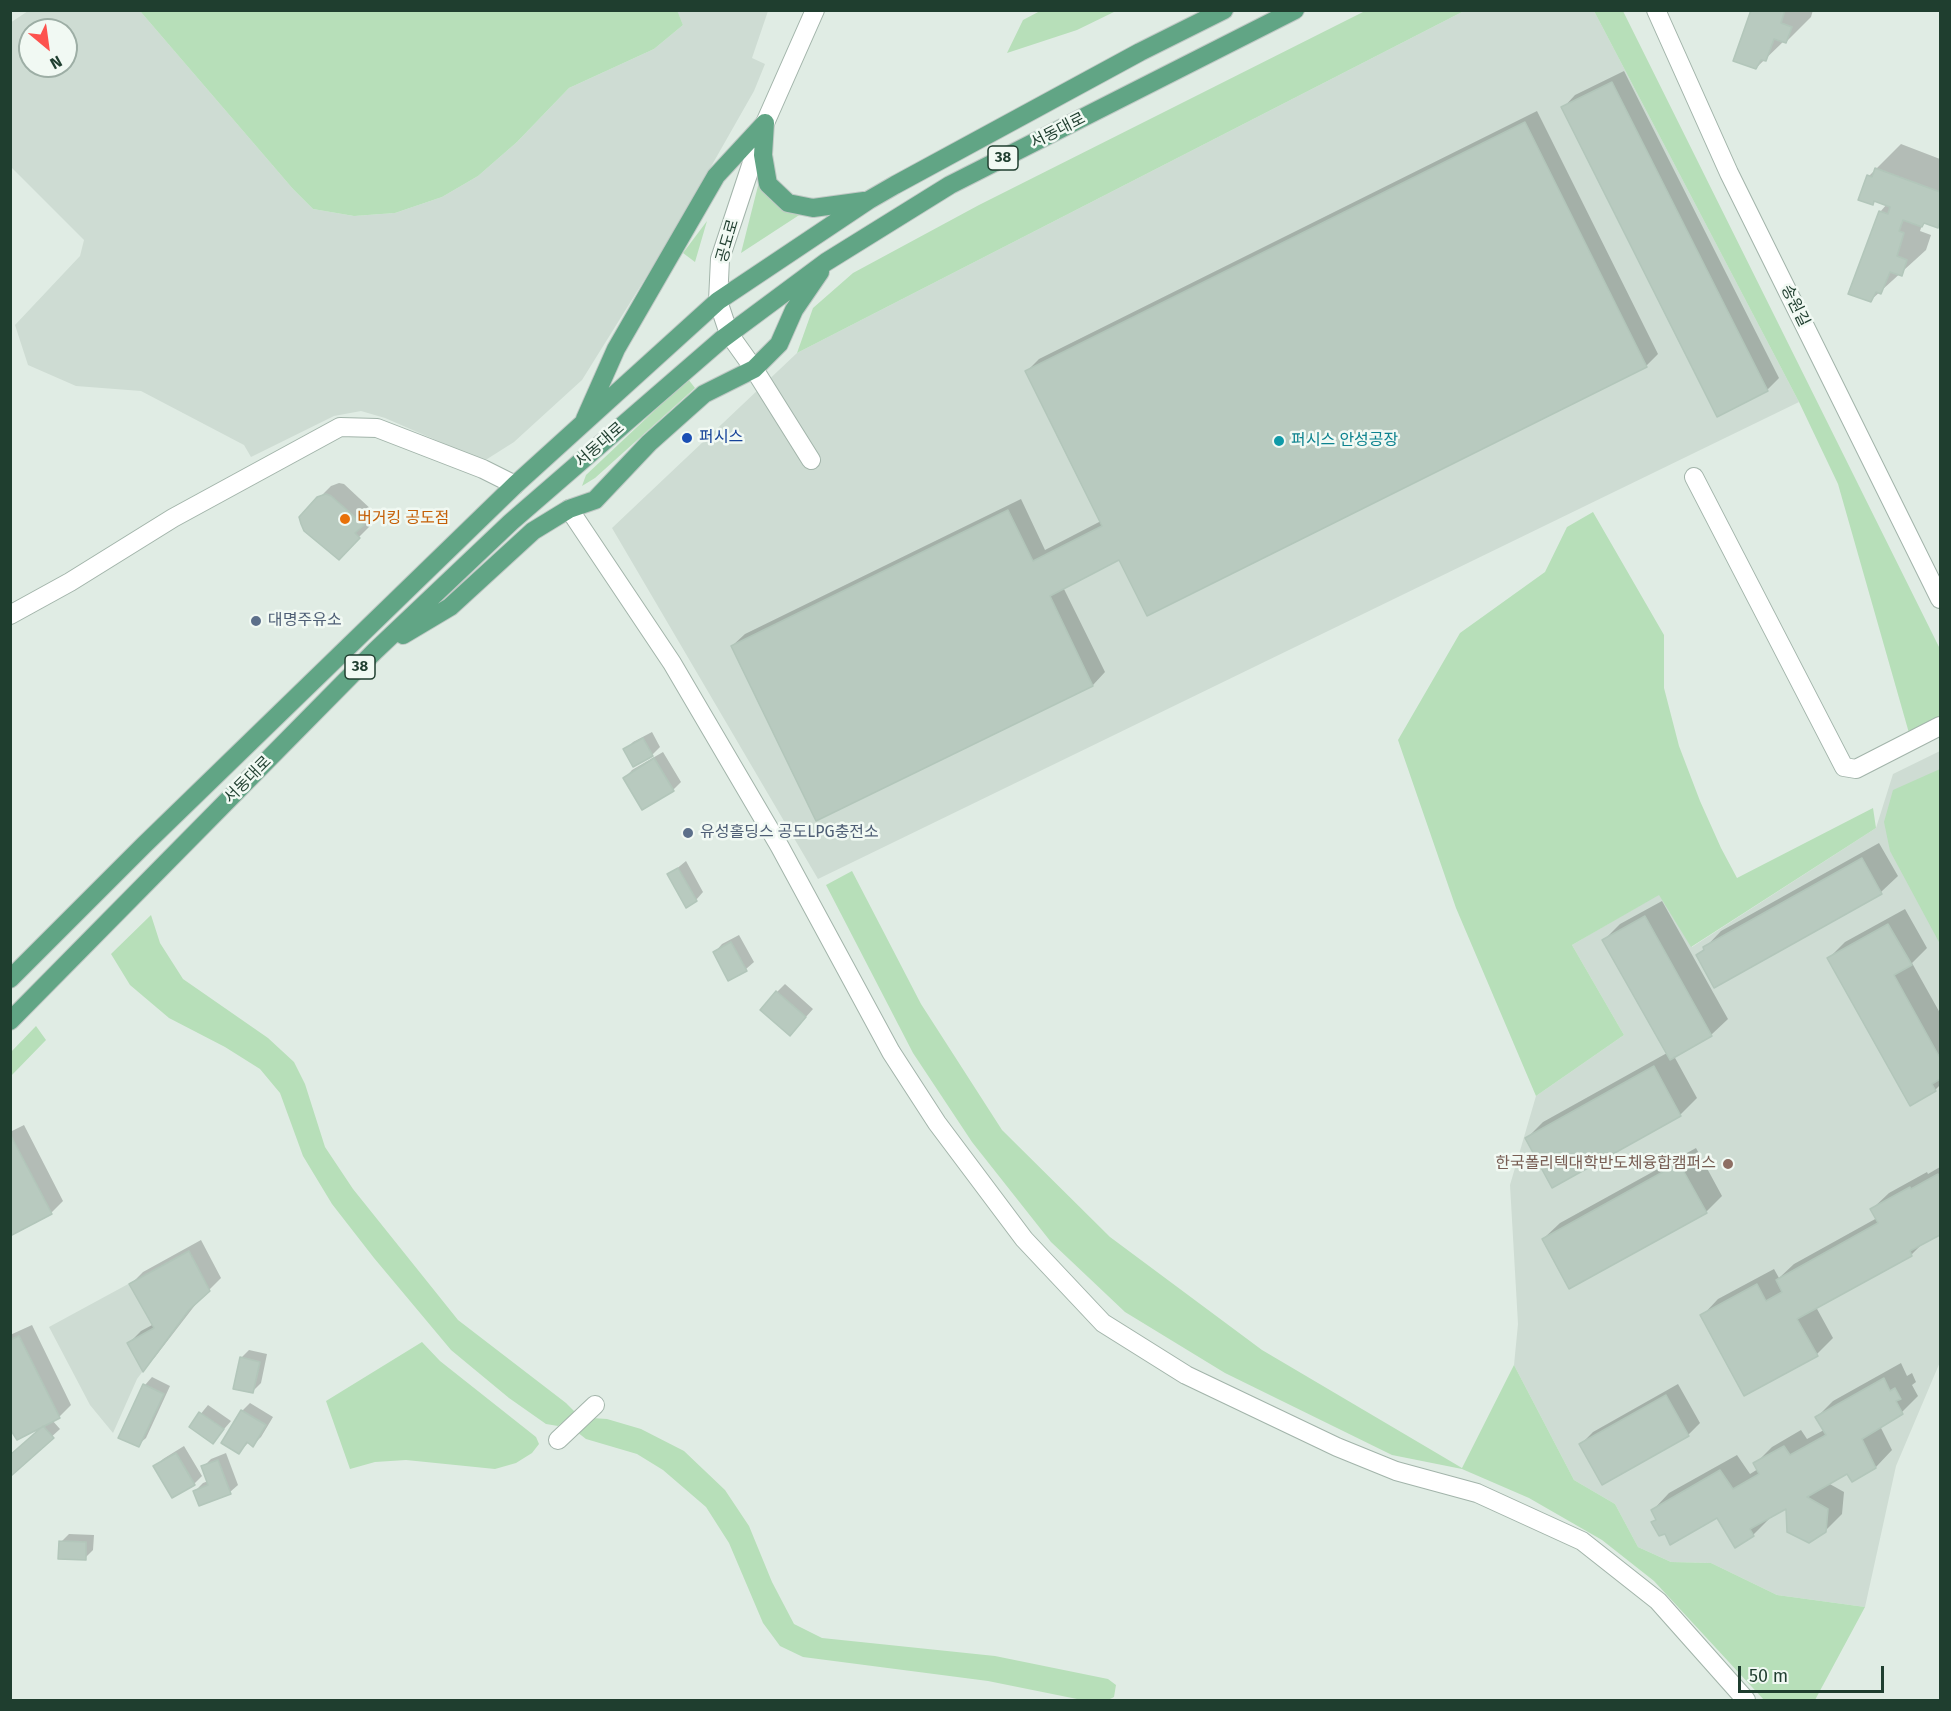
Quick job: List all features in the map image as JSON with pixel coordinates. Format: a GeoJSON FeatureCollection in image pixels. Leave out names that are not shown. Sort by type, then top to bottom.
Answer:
{"type":"FeatureCollection","features":[{"type":"Feature","properties":{"kind":"main road","name":"서동대로"},"geometry":{"type":"LineString","coordinates":[[10,979],[136,852],[514,485],[718,301],[869,200],[1140,52],[1224,10]]}},
{"type":"Feature","properties":{"kind":"main road","name":"서동대로"},"geometry":{"type":"LineString","coordinates":[[10,1021],[375,651],[511,522],[729,334],[826,262],[950,185],[1295,10]]}},
{"type":"Feature","properties":{"kind":"main road"},"geometry":{"type":"LineString","coordinates":[[765,123],[763,155],[768,184],[788,203],[813,208],[869,200]]}},
{"type":"Feature","properties":{"kind":"main road"},"geometry":{"type":"LineString","coordinates":[[582,425],[616,349],[716,176],[765,123]]}},
{"type":"Feature","properties":{"kind":"main road"},"geometry":{"type":"LineString","coordinates":[[375,651],[450,607],[533,531],[569,509],[595,500],[649,443],[704,394],[754,369],[779,344],[794,310],[826,262]]}},
{"type":"Feature","properties":{"kind":"street","name":"공도로"},"geometry":{"type":"LineString","coordinates":[[812,460],[729,334],[718,301],[720,260],[765,123],[815,10]]}},
{"type":"Feature","properties":{"kind":"street","name":"송원길"},"geometry":{"type":"LineString","coordinates":[[1656,10],[1729,173],[1941,599]]}},
{"type":"Feature","properties":{"kind":"street"},"geometry":{"type":"LineString","coordinates":[[10,615],[70,582],[172,518],[340,427],[377,428],[483,469],[514,485]]}},
{"type":"Feature","properties":{"kind":"street"},"geometry":{"type":"LineString","coordinates":[[1694,477],[1844,767],[1856,769],[1941,726]]}},
{"type":"Feature","properties":{"kind":"street"},"geometry":{"type":"LineString","coordinates":[[569,509],[672,663],[780,847],[891,1052],[932,1114],[1024,1239],[1103,1323],[1186,1376],[1337,1447],[1396,1471],[1477,1493],[1582,1541],[1658,1601],[1746,1701]]}},
{"type":"Feature","properties":{"kind":"street"},"geometry":{"type":"LineString","coordinates":[[558,1440],[595,1405]]}},
{"type":"Feature","properties":{"kind":"shaded area"},"geometry":{"type":"Polygon","coordinates":[[[28,11],[140,11],[293,189],[313,209],[354,216],[395,213],[442,197],[478,176],[517,142],[569,88],[654,49],[683,25],[677,11],[768,11],[752,58],[765,64],[754,91],[671,237],[582,380],[514,442],[484,461],[385,418],[361,411],[334,416],[251,457],[244,445],[141,391],[76,386],[28,365],[15,325],[80,256],[84,240],[11,167],[10,23],[28,11]]]}},
{"type":"Feature","properties":{"kind":"shaded area"},"geometry":{"type":"Polygon","coordinates":[[[1464,11],[1594,11],[1799,402],[818,879],[612,528],[797,353],[1464,11]]]}},
{"type":"Feature","properties":{"kind":"shaded area","name":"한국폴리텍대학반도체융합캠퍼스"},"geometry":{"type":"Polygon","coordinates":[[[1940,751],[1940,1362],[1896,1466],[1865,1607],[1777,1595],[1711,1563],[1671,1562],[1638,1547],[1615,1504],[1574,1480],[1514,1365],[1518,1324],[1510,1185],[1536,1096],[1624,1035],[1572,945],[1659,894],[1692,947],[1876,828],[1893,774],[1940,751]]]}},
{"type":"Feature","properties":{"kind":"shaded area"},"geometry":{"type":"Polygon","coordinates":[[[189,1251],[210,1291],[189,1310],[137,1379],[113,1433],[90,1405],[49,1327],[189,1251]]]}},
{"type":"Feature","properties":{"kind":"green space"},"geometry":{"type":"Polygon","coordinates":[[[677,10],[683,25],[654,49],[569,88],[517,142],[478,176],[442,197],[395,213],[354,216],[313,209],[293,189],[140,11],[677,10]]]}},
{"type":"Feature","properties":{"kind":"green space"},"geometry":{"type":"Polygon","coordinates":[[[1040,11],[1116,11],[1077,30],[1007,53],[1023,20],[1040,11]]]}},
{"type":"Feature","properties":{"kind":"green space"},"geometry":{"type":"Polygon","coordinates":[[[1365,11],[1464,11],[797,353],[813,308],[853,273],[979,205],[1365,11]]]}},
{"type":"Feature","properties":{"kind":"green space"},"geometry":{"type":"Polygon","coordinates":[[[1594,11],[1623,11],[1940,649],[1940,718],[1909,733],[1838,484],[1799,402],[1594,11]]]}},
{"type":"Feature","properties":{"kind":"green space"},"geometry":{"type":"Polygon","coordinates":[[[760,178],[810,208],[741,253],[760,178]]]}},
{"type":"Feature","properties":{"kind":"green space"},"geometry":{"type":"Polygon","coordinates":[[[707,221],[695,262],[683,253],[707,221]]]}},
{"type":"Feature","properties":{"kind":"green space"},"geometry":{"type":"Polygon","coordinates":[[[688,379],[695,388],[595,478],[582,486],[586,475],[688,379]]]}},
{"type":"Feature","properties":{"kind":"green space"},"geometry":{"type":"Polygon","coordinates":[[[1593,512],[1664,635],[1664,688],[1679,746],[1700,801],[1737,878],[1873,808],[1876,828],[1691,947],[1659,895],[1572,945],[1624,1035],[1536,1096],[1456,908],[1398,740],[1460,633],[1545,572],[1567,527],[1593,512]]]}},
{"type":"Feature","properties":{"kind":"green space"},"geometry":{"type":"Polygon","coordinates":[[[1940,769],[1940,944],[1890,851],[1884,822],[1893,790],[1940,769]]]}},
{"type":"Feature","properties":{"kind":"green space"},"geometry":{"type":"Polygon","coordinates":[[[852,871],[921,1004],[1002,1130],[1110,1237],[1262,1350],[1462,1468],[1514,1365],[1574,1480],[1615,1504],[1638,1547],[1671,1562],[1711,1563],[1777,1595],[1865,1607],[1815,1700],[1764,1700],[1654,1581],[1602,1540],[1529,1498],[1462,1469],[1392,1455],[1225,1373],[1125,1312],[1051,1242],[972,1142],[913,1053],[826,885],[852,871]]]}},
{"type":"Feature","properties":{"kind":"green space"},"geometry":{"type":"Polygon","coordinates":[[[151,915],[160,943],[183,979],[268,1038],[294,1062],[305,1084],[325,1147],[353,1189],[458,1320],[575,1412],[558,1426],[546,1424],[509,1398],[451,1350],[332,1204],[303,1156],[280,1093],[260,1069],[225,1047],[169,1018],[130,985],[111,954],[151,915]]]}},
{"type":"Feature","properties":{"kind":"green space"},"geometry":{"type":"Polygon","coordinates":[[[36,1026],[46,1040],[11,1076],[11,1052],[36,1026]]]}},
{"type":"Feature","properties":{"kind":"green space"},"geometry":{"type":"Polygon","coordinates":[[[422,1342],[440,1361],[536,1437],[539,1444],[532,1453],[516,1463],[495,1469],[406,1460],[375,1462],[350,1469],[326,1401],[422,1342]]]}},
{"type":"Feature","properties":{"kind":"green space"},"geometry":{"type":"Polygon","coordinates":[[[592,1418],[607,1419],[641,1429],[684,1451],[725,1490],[749,1526],[772,1582],[794,1624],[822,1638],[995,1656],[1108,1679],[1116,1685],[1114,1697],[1108,1700],[1082,1700],[988,1681],[803,1657],[780,1646],[763,1623],[729,1543],[706,1507],[663,1470],[637,1454],[586,1439],[577,1432],[592,1418]]]}},
{"type":"Feature","properties":{"kind":"building"},"geometry":{"type":"Polygon","coordinates":[[[1751,10],[1785,10],[1781,23],[1792,27],[1786,43],[1774,39],[1766,61],[1761,60],[1756,69],[1733,61],[1751,10]]]}},
{"type":"Feature","properties":{"kind":"building"},"geometry":{"type":"Polygon","coordinates":[[[1612,82],[1768,391],[1717,417],[1561,107],[1612,82]]]}},
{"type":"Feature","properties":{"kind":"building","name":"퍼시스 안성공장"},"geometry":{"type":"Polygon","coordinates":[[[1525,122],[1647,367],[1147,616],[1119,560],[1050,596],[1093,686],[816,821],[731,646],[1008,510],[1033,561],[1102,526],[1025,371],[1525,122]]]}},
{"type":"Feature","properties":{"kind":"building"},"geometry":{"type":"Polygon","coordinates":[[[1875,168],[1940,192],[1940,221],[1938,228],[1924,223],[1922,227],[1903,220],[1899,231],[1904,233],[1897,256],[1907,260],[1902,276],[1890,272],[1881,294],[1876,292],[1871,302],[1848,294],[1879,211],[1888,214],[1890,207],[1874,201],[1873,205],[1858,200],[1867,175],[1872,177],[1875,168]]]}},
{"type":"Feature","properties":{"kind":"building"},"geometry":{"type":"Polygon","coordinates":[[[326,494],[364,525],[355,533],[360,538],[339,560],[304,531],[299,517],[317,497],[326,494]]]}},
{"type":"Feature","properties":{"kind":"building"},"geometry":{"type":"Polygon","coordinates":[[[643,738],[653,756],[633,767],[623,749],[643,738]]]}},
{"type":"Feature","properties":{"kind":"building"},"geometry":{"type":"Polygon","coordinates":[[[654,758],[674,791],[642,810],[623,778],[654,758]]]}},
{"type":"Feature","properties":{"kind":"building"},"geometry":{"type":"Polygon","coordinates":[[[1862,858],[1882,894],[1714,988],[1696,955],[1704,950],[1703,947],[1862,858]]]}},
{"type":"Feature","properties":{"kind":"building"},"geometry":{"type":"Polygon","coordinates":[[[678,868],[697,901],[686,908],[667,874],[678,868]]]}},
{"type":"Feature","properties":{"kind":"building"},"geometry":{"type":"Polygon","coordinates":[[[1645,916],[1712,1036],[1670,1060],[1602,940],[1645,916]]]}},
{"type":"Feature","properties":{"kind":"building"},"geometry":{"type":"Polygon","coordinates":[[[1888,924],[1912,965],[1894,975],[1940,1058],[1940,1079],[1932,1084],[1936,1091],[1910,1106],[1827,958],[1888,924]]]}},
{"type":"Feature","properties":{"kind":"building"},"geometry":{"type":"Polygon","coordinates":[[[731,942],[747,971],[728,981],[713,952],[731,942]]]}},
{"type":"Feature","properties":{"kind":"building"},"geometry":{"type":"Polygon","coordinates":[[[776,991],[806,1017],[790,1036],[760,1010],[776,991]]]}},
{"type":"Feature","properties":{"kind":"building"},"geometry":{"type":"Polygon","coordinates":[[[1654,1066],[1681,1116],[1552,1188],[1525,1138],[1654,1066]]]}},
{"type":"Feature","properties":{"kind":"building"},"geometry":{"type":"Polygon","coordinates":[[[10,1137],[52,1214],[10,1236],[10,1137]]]}},
{"type":"Feature","properties":{"kind":"building"},"geometry":{"type":"Polygon","coordinates":[[[1679,1163],[1707,1213],[1569,1289],[1542,1239],[1679,1163]]]}},
{"type":"Feature","properties":{"kind":"building"},"geometry":{"type":"Polygon","coordinates":[[[1938,1174],[1940,1178],[1940,1235],[1910,1251],[1912,1256],[1797,1319],[1818,1356],[1744,1396],[1700,1315],[1757,1284],[1766,1301],[1782,1292],[1776,1280],[1878,1223],[1870,1209],[1938,1174]]]}},
{"type":"Feature","properties":{"kind":"building"},"geometry":{"type":"Polygon","coordinates":[[[189,1251],[210,1291],[189,1310],[143,1372],[127,1343],[154,1328],[129,1284],[189,1251]]]}},
{"type":"Feature","properties":{"kind":"building"},"geometry":{"type":"Polygon","coordinates":[[[19,1336],[60,1418],[17,1440],[10,1429],[10,1340],[19,1336]]]}},
{"type":"Feature","properties":{"kind":"building"},"geometry":{"type":"Polygon","coordinates":[[[240,1357],[260,1362],[253,1393],[233,1389],[240,1357]]]}},
{"type":"Feature","properties":{"kind":"building"},"geometry":{"type":"Polygon","coordinates":[[[1884,1378],[1890,1391],[1895,1388],[1901,1399],[1896,1401],[1903,1414],[1862,1439],[1876,1468],[1852,1482],[1847,1474],[1807,1497],[1828,1509],[1826,1532],[1809,1543],[1787,1532],[1786,1509],[1750,1529],[1754,1536],[1735,1548],[1717,1518],[1670,1545],[1665,1534],[1659,1536],[1651,1522],[1656,1520],[1651,1510],[1720,1470],[1733,1489],[1759,1474],[1753,1463],[1784,1446],[1790,1455],[1826,1435],[1815,1417],[1884,1378]]]}},
{"type":"Feature","properties":{"kind":"building"},"geometry":{"type":"Polygon","coordinates":[[[143,1384],[164,1394],[139,1447],[118,1438],[143,1384]]]}},
{"type":"Feature","properties":{"kind":"building"},"geometry":{"type":"Polygon","coordinates":[[[1666,1395],[1689,1436],[1602,1485],[1579,1444],[1666,1395]]]}},
{"type":"Feature","properties":{"kind":"building"},"geometry":{"type":"Polygon","coordinates":[[[241,1410],[266,1425],[253,1447],[247,1442],[239,1454],[221,1443],[241,1410]]]}},
{"type":"Feature","properties":{"kind":"building"},"geometry":{"type":"Polygon","coordinates":[[[199,1412],[224,1429],[213,1444],[189,1427],[199,1412]]]}},
{"type":"Feature","properties":{"kind":"building"},"geometry":{"type":"Polygon","coordinates":[[[43,1426],[54,1438],[11,1476],[10,1455],[43,1426]]]}},
{"type":"Feature","properties":{"kind":"building"},"geometry":{"type":"Polygon","coordinates":[[[176,1453],[195,1485],[172,1498],[153,1466],[176,1453]]]}},
{"type":"Feature","properties":{"kind":"building"},"geometry":{"type":"Polygon","coordinates":[[[218,1460],[231,1494],[199,1506],[193,1491],[208,1485],[201,1466],[218,1460]]]}},
{"type":"Feature","properties":{"kind":"building"},"geometry":{"type":"Polygon","coordinates":[[[59,1541],[86,1542],[86,1560],[58,1559],[59,1541]]]}},
{"type":"Feature","properties":{"kind":"place","name":"퍼시스"},"geometry":{"type":"Point","coordinates":[687,438]}},
{"type":"Feature","properties":{"kind":"place","name":"퍼시스 안성공장"},"geometry":{"type":"Point","coordinates":[1279,441]}},
{"type":"Feature","properties":{"kind":"place","name":"버거킹 공도점"},"geometry":{"type":"Point","coordinates":[345,519]}},
{"type":"Feature","properties":{"kind":"place","name":"대명주유소"},"geometry":{"type":"Point","coordinates":[256,621]}},
{"type":"Feature","properties":{"kind":"place","name":"유성홀딩스 공도LPG충전소"},"geometry":{"type":"Point","coordinates":[688,833]}},
{"type":"Feature","properties":{"kind":"place","name":"한국폴리텍대학반도체융합캠퍼스"},"geometry":{"type":"Point","coordinates":[1728,1164]}}]}
